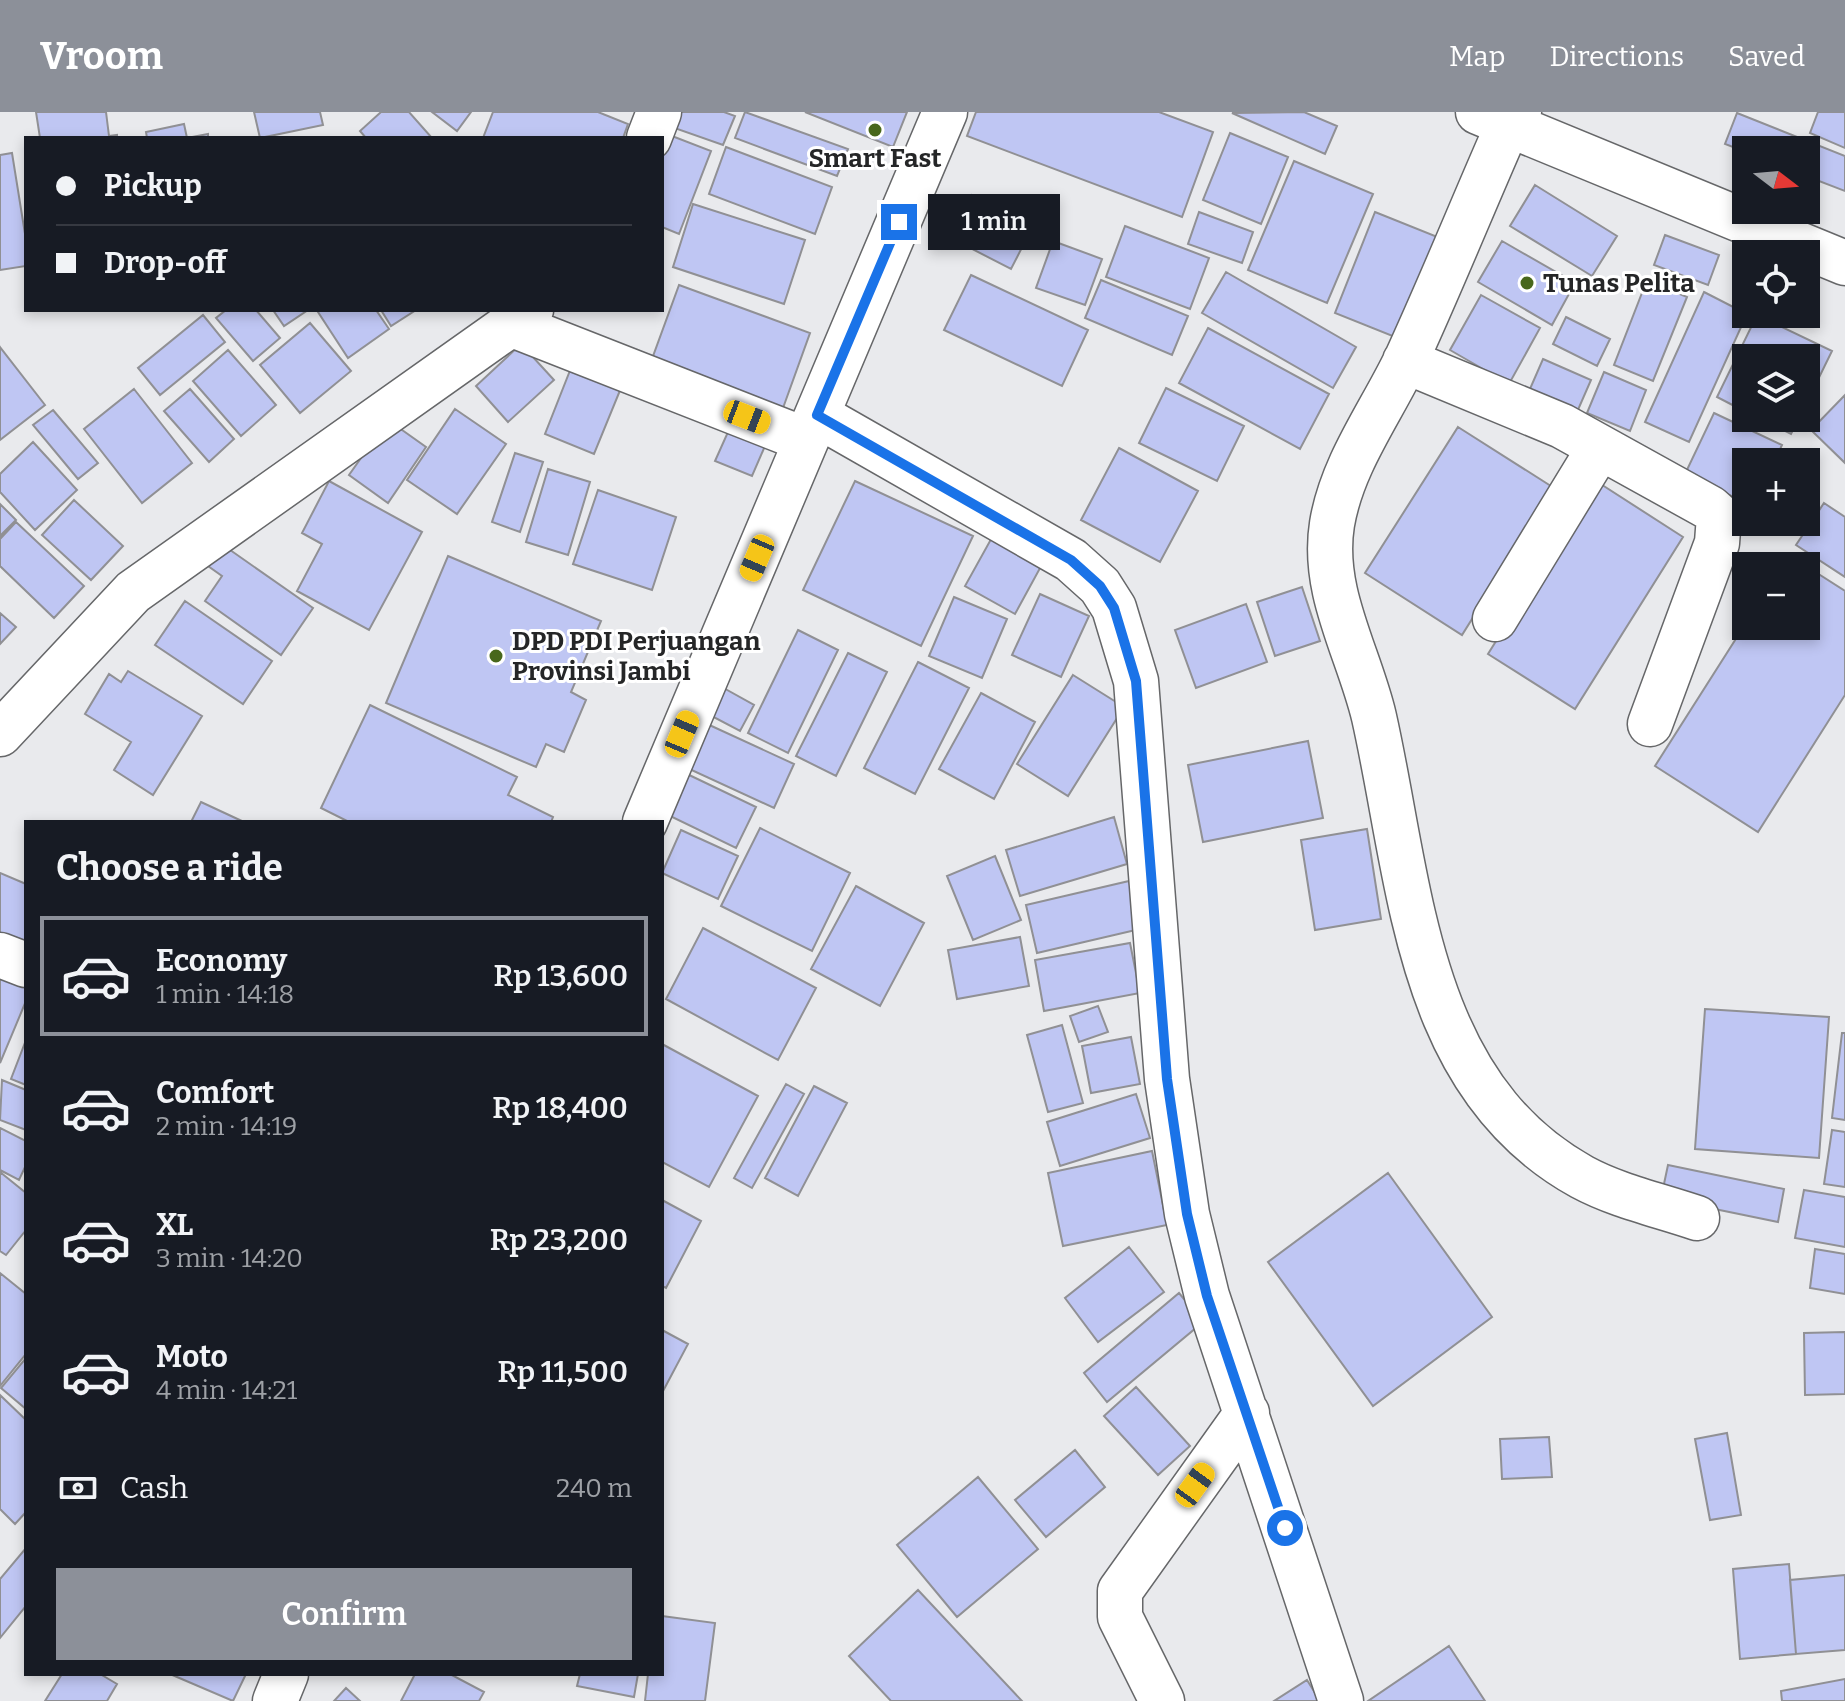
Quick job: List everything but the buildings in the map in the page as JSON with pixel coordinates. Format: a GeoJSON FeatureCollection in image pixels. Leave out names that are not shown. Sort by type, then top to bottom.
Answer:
{"type":"FeatureCollection","features":[{"type":"Feature","properties":{"kind":"street"},"geometry":{"type":"LineString","coordinates":[[650,136],[659,112]]}},
{"type":"Feature","properties":{"kind":"street"},"geometry":{"type":"LineString","coordinates":[[646,820],[945,112]]}},
{"type":"Feature","properties":{"kind":"street"},"geometry":{"type":"LineString","coordinates":[[1697,1218],[1613,1191],[1554,1160],[1484,1089],[1462,1057],[1434,992],[1418,938],[1373,713],[1336,595],[1329,551],[1340,489],[1405,361],[1502,116],[1845,263]]}},
{"type":"Feature","properties":{"kind":"street"},"geometry":{"type":"LineString","coordinates":[[0,734],[133,592],[521,317],[812,427],[1071,560],[1100,586],[1114,608],[1136,681],[1167,1079],[1187,1214],[1207,1296],[1341,1701]]}},
{"type":"Feature","properties":{"kind":"street"},"geometry":{"type":"LineString","coordinates":[[1405,361],[1562,426],[1719,516],[1717,543],[1650,724]]}},
{"type":"Feature","properties":{"kind":"street"},"geometry":{"type":"LineString","coordinates":[[1495,619],[1600,447]]}},
{"type":"Feature","properties":{"kind":"street"},"geometry":{"type":"LineString","coordinates":[[0,955],[24,964]]}},
{"type":"Feature","properties":{"kind":"street"},"geometry":{"type":"LineString","coordinates":[[1162,1701],[1120,1617],[1120,1591],[1247,1413]]}},
{"type":"Feature","properties":{"kind":"street"},"geometry":{"type":"LineString","coordinates":[[275,1701],[285,1676]]}},
{"type":"Feature","properties":{"kind":"place","name":"Smart Fast"},"geometry":{"type":"Point","coordinates":[875,130]}},
{"type":"Feature","properties":{"kind":"place","name":"Tunas Pelita"},"geometry":{"type":"Point","coordinates":[1527,283]}},
{"type":"Feature","properties":{"kind":"place","name":"DPD PDI Perjuangan Provinsi Jambi"},"geometry":{"type":"Point","coordinates":[496,656]}},
{"type":"Feature","properties":{"kind":"route"},"geometry":{"type":"LineString","coordinates":[[899,222],[817,415],[1071,560],[1100,586],[1114,608],[1125,635],[1136,681],[1167,1079],[1187,1214],[1207,1296],[1285,1528]]}}]}
